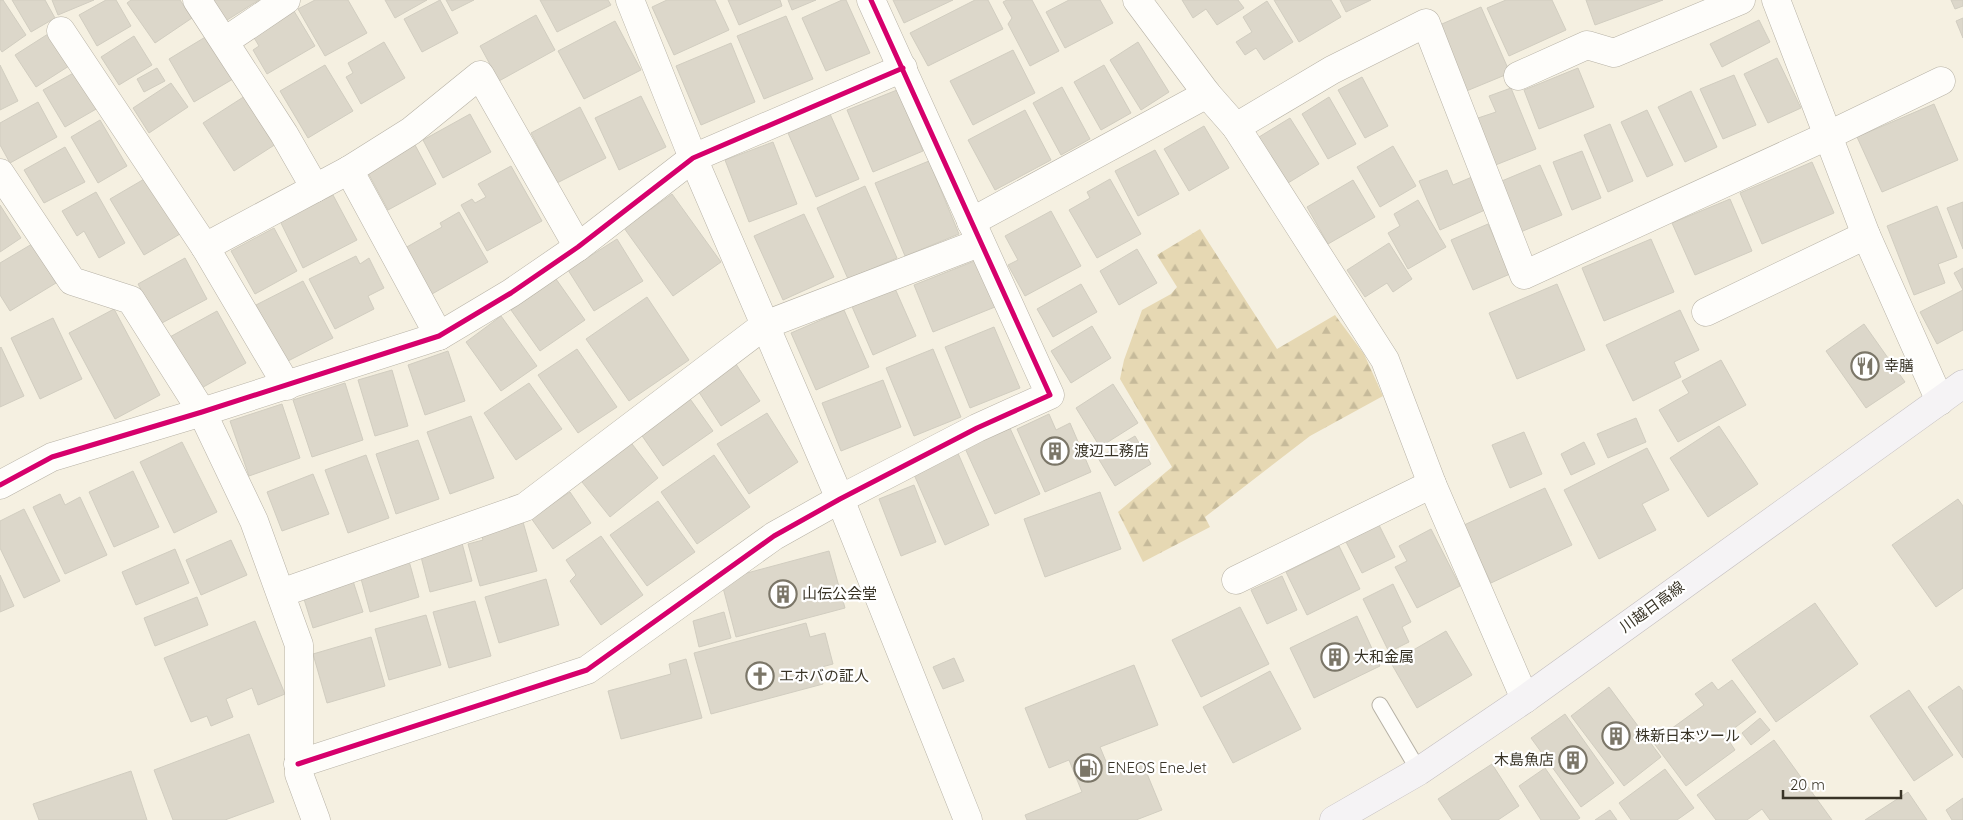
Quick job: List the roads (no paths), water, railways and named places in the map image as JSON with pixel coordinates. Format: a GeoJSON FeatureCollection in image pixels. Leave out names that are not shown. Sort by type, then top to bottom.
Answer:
{"type":"FeatureCollection","features":[{"type":"Feature","properties":{"kind":"main road","name":"川越日高線"},"geometry":{"type":"LineString","coordinates":[[1334,820],[1419,771],[1525,699],[1963,384]]}},
{"type":"Feature","properties":{"kind":"street"},"geometry":{"type":"LineString","coordinates":[[198,0],[315,188]]}},
{"type":"Feature","properties":{"kind":"street"},"geometry":{"type":"LineString","coordinates":[[225,41],[286,0]]}},
{"type":"Feature","properties":{"kind":"street"},"geometry":{"type":"LineString","coordinates":[[631,0],[693,158],[840,499],[968,820]]}},
{"type":"Feature","properties":{"kind":"street"},"geometry":{"type":"LineString","coordinates":[[298,764],[587,670],[774,536],[840,499],[977,428],[1050,395],[871,0]]}},
{"type":"Feature","properties":{"kind":"street"},"geometry":{"type":"LineString","coordinates":[[1138,0],[1207,94],[1236,127],[1385,360],[1432,484],[1525,699]]}},
{"type":"Feature","properties":{"kind":"street"},"geometry":{"type":"LineString","coordinates":[[1518,76],[1587,45],[1614,53],[1740,0]]}},
{"type":"Feature","properties":{"kind":"street"},"geometry":{"type":"LineString","coordinates":[[1776,0],[1866,235],[1940,401]]}},
{"type":"Feature","properties":{"kind":"street"},"geometry":{"type":"LineString","coordinates":[[1236,127],[1332,70],[1426,23],[1524,275],[1827,136],[1941,81]]}},
{"type":"Feature","properties":{"kind":"street"},"geometry":{"type":"LineString","coordinates":[[61,31],[205,248],[287,386]]}},
{"type":"Feature","properties":{"kind":"street"},"geometry":{"type":"LineString","coordinates":[[0,484],[52,457],[287,386],[438,336],[511,293],[578,247],[693,158],[903,68]]}},
{"type":"Feature","properties":{"kind":"street"},"geometry":{"type":"LineString","coordinates":[[205,248],[349,170],[410,131],[480,75],[578,247]]}},
{"type":"Feature","properties":{"kind":"street"},"geometry":{"type":"LineString","coordinates":[[281,593],[525,506],[765,325],[975,232],[1207,94]]}},
{"type":"Feature","properties":{"kind":"street"},"geometry":{"type":"LineString","coordinates":[[349,170],[438,336]]}},
{"type":"Feature","properties":{"kind":"street"},"geometry":{"type":"LineString","coordinates":[[0,173],[72,281],[130,300],[202,412],[254,521],[281,593],[298,646],[298,774],[316,820]]}},
{"type":"Feature","properties":{"kind":"street"},"geometry":{"type":"LineString","coordinates":[[1706,312],[1866,235]]}},
{"type":"Feature","properties":{"kind":"street"},"geometry":{"type":"LineString","coordinates":[[1236,580],[1432,484]]}},
{"type":"Feature","properties":{"kind":"lane"},"geometry":{"type":"LineString","coordinates":[[1380,705],[1419,771]]}},
{"type":"Feature","properties":{"kind":"place","name":"幸膳"},"geometry":{"type":"Point","coordinates":[1865,366]}},
{"type":"Feature","properties":{"kind":"place","name":"渡辺工務店"},"geometry":{"type":"Point","coordinates":[1055,451]}},
{"type":"Feature","properties":{"kind":"place","name":"山伝公会堂"},"geometry":{"type":"Point","coordinates":[783,594]}},
{"type":"Feature","properties":{"kind":"place","name":"大和金属"},"geometry":{"type":"Point","coordinates":[1335,657]}},
{"type":"Feature","properties":{"kind":"place","name":"エホバの証人"},"geometry":{"type":"Point","coordinates":[760,676]}},
{"type":"Feature","properties":{"kind":"place","name":"株新日本ツール"},"geometry":{"type":"Point","coordinates":[1616,736]}},
{"type":"Feature","properties":{"kind":"place","name":"木島魚店"},"geometry":{"type":"Point","coordinates":[1573,760]}},
{"type":"Feature","properties":{"kind":"place","name":"ENEOS EneJet"},"geometry":{"type":"Point","coordinates":[1088,768]}}]}
